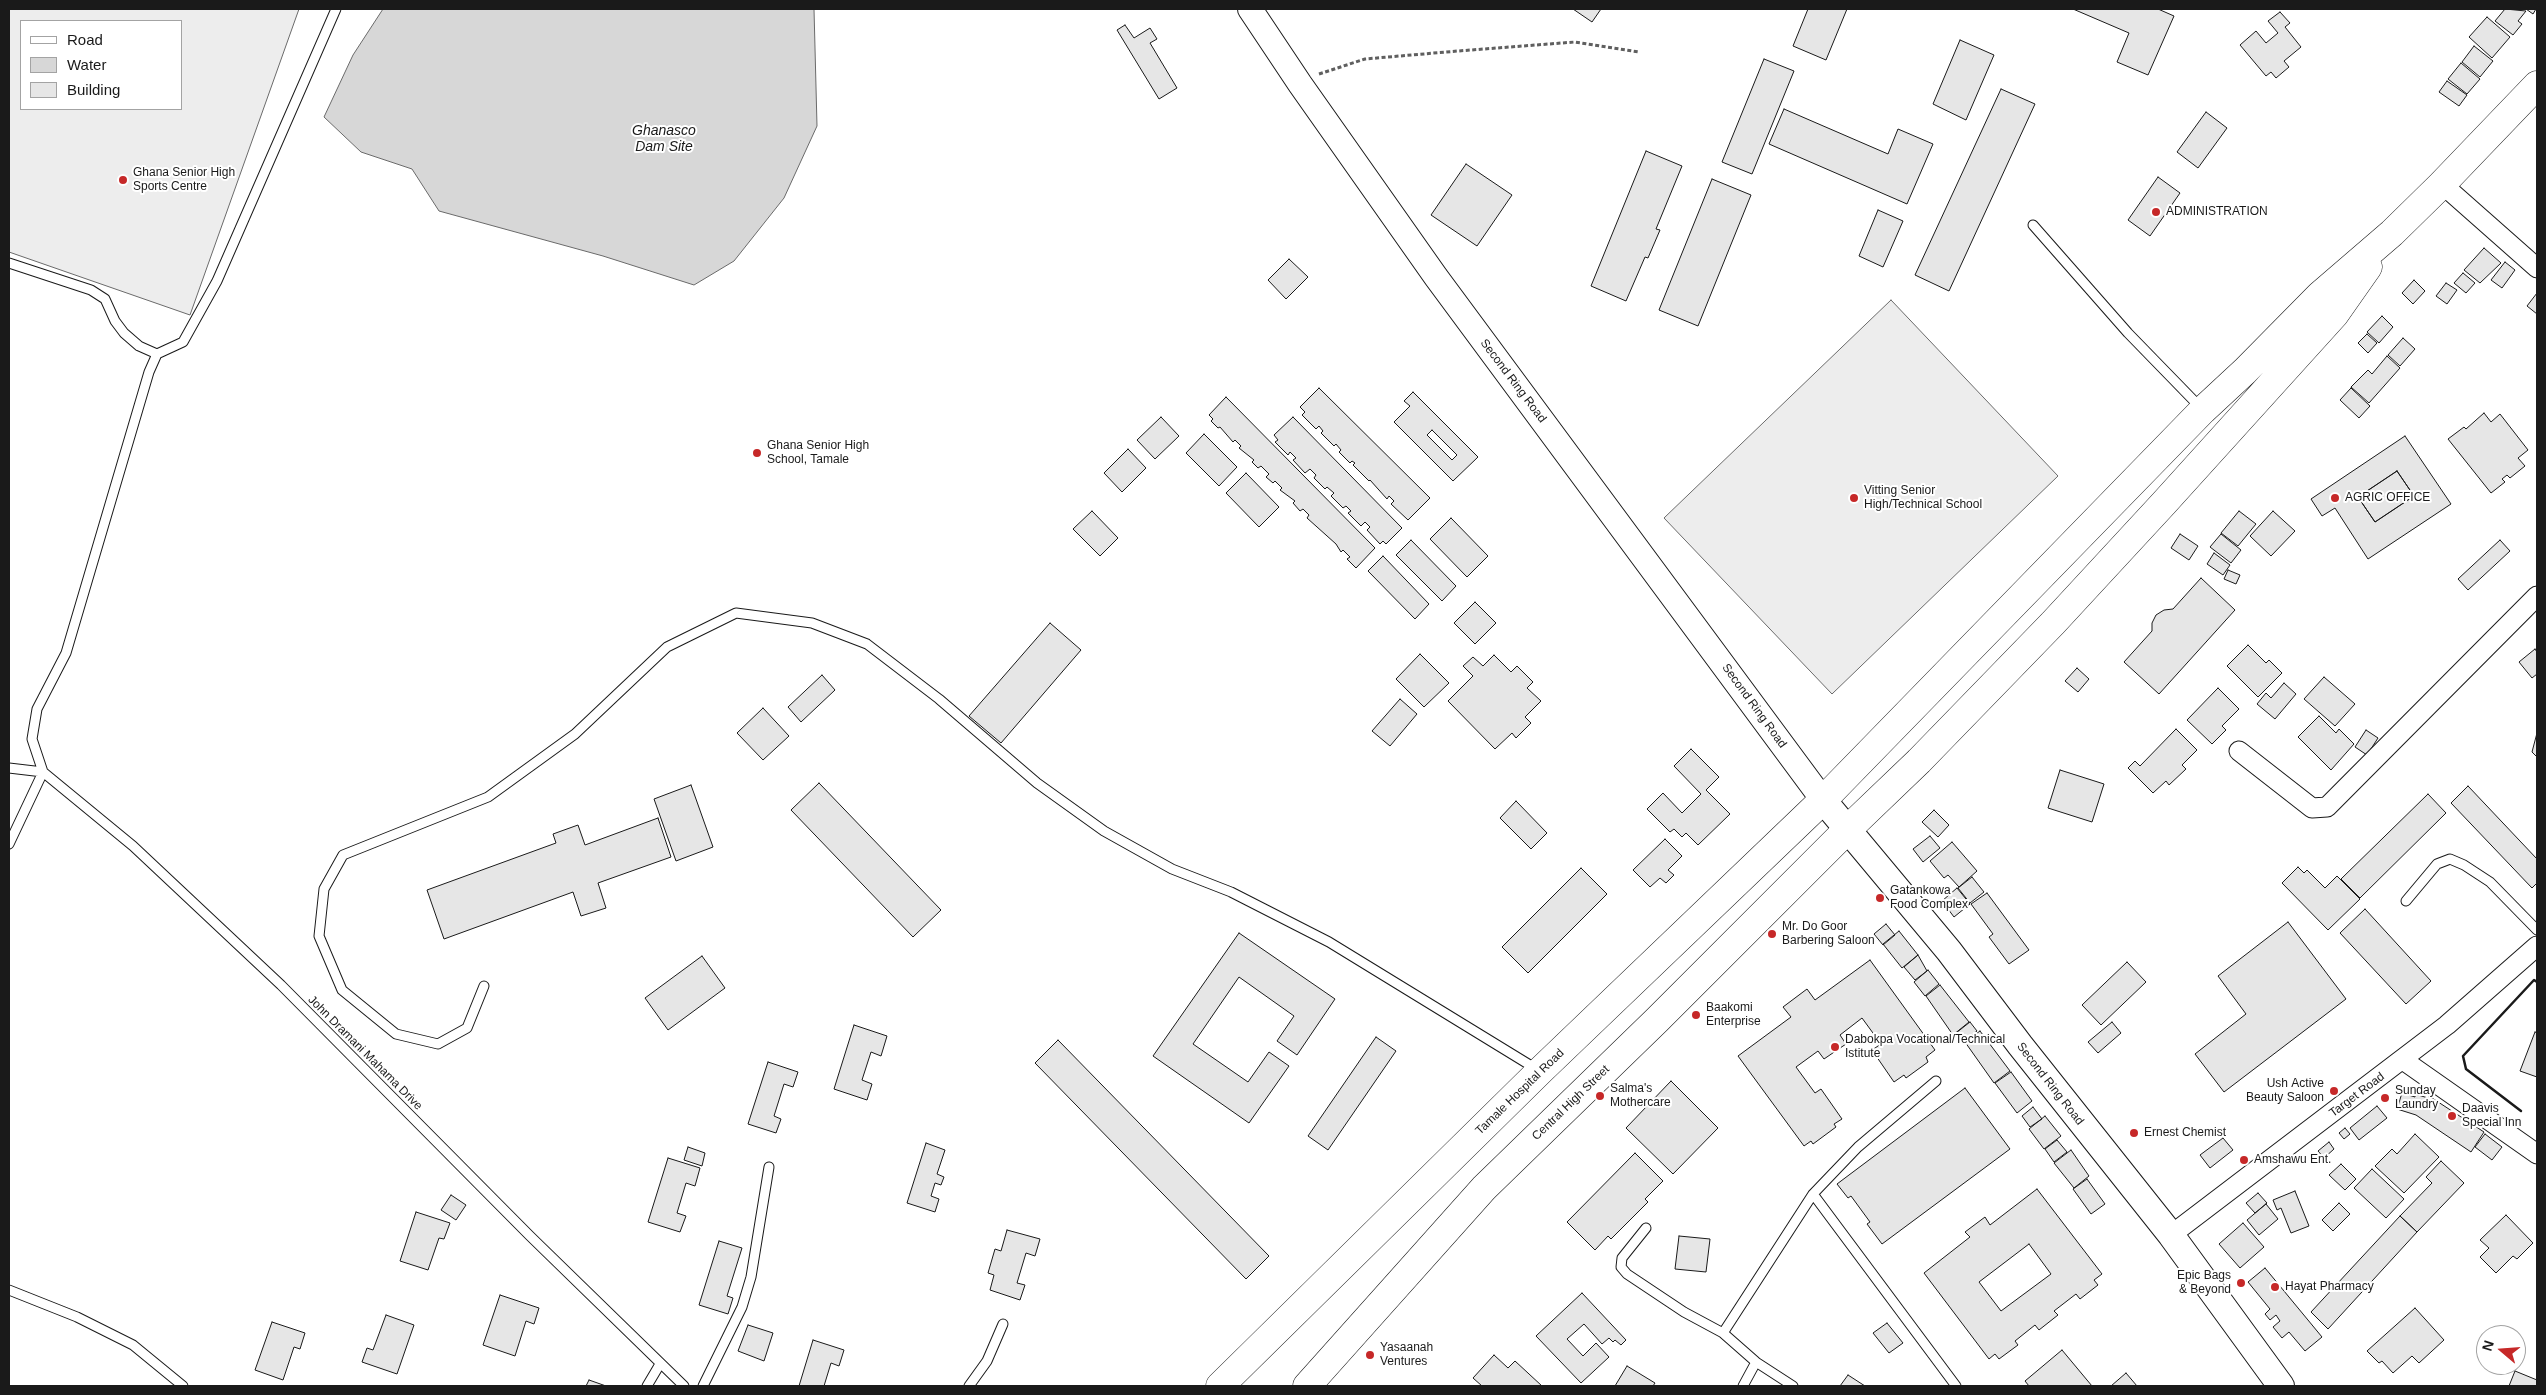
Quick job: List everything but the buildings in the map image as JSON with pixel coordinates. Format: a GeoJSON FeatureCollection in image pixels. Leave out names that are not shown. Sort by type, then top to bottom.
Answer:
{"type":"FeatureCollection","features":[{"type":"Feature","properties":{"kind":"highway"},"geometry":{"type":"LineString","coordinates":[[2392,233],[2537,85]]}},
{"type":"Feature","properties":{"kind":"highway","name":"Tamale Hospital Road"},"geometry":{"type":"LineString","coordinates":[[1220,1386],[1540,1071],[1823,800],[2203,410],[2246,371],[2320,294],[2392,233]]}},
{"type":"Feature","properties":{"kind":"highway","name":"Central High Street"},"geometry":{"type":"LineString","coordinates":[[1307,1386],[1484,1188],[1657,1020],[1846,830],[1926,754],[2158,510],[2335,314],[2392,233]]}},
{"type":"Feature","properties":{"kind":"main road","name":"Second Ring Road"},"geometry":{"type":"LineString","coordinates":[[1823,800],[1846,830],[1949,951],[2020,1046],[2171,1235],[2281,1386]]}},
{"type":"Feature","properties":{"kind":"street","name":"Second Ring Road"},"geometry":{"type":"LineString","coordinates":[[1250,9],[1300,84],[1442,285],[1823,800]]}},
{"type":"Feature","properties":{"kind":"street"},"geometry":{"type":"LineString","coordinates":[[2442,184],[2537,268]]}},
{"type":"Feature","properties":{"kind":"street"},"geometry":{"type":"LineString","coordinates":[[2239,751],[2312,808],[2327,807],[2537,596]]}},
{"type":"Feature","properties":{"kind":"street","name":"Target Road"},"geometry":{"type":"LineString","coordinates":[[2171,1235],[2403,1060],[2447,1025],[2537,946]]}},
{"type":"Feature","properties":{"kind":"street"},"geometry":{"type":"LineString","coordinates":[[2403,1060],[2537,1154]]}},
{"type":"Feature","properties":{"kind":"lane"},"geometry":{"type":"LineString","coordinates":[[9,844],[44,772],[32,738],[37,709],[66,653],[149,372],[157,354],[182,342],[217,281],[336,9]]}},
{"type":"Feature","properties":{"kind":"lane"},"geometry":{"type":"LineString","coordinates":[[2033,225],[2128,333],[2203,410]]}},
{"type":"Feature","properties":{"kind":"lane"},"geometry":{"type":"LineString","coordinates":[[9,263],[91,290],[105,300],[115,321],[124,333],[139,346],[157,354]]}},
{"type":"Feature","properties":{"kind":"lane"},"geometry":{"type":"LineString","coordinates":[[484,986],[467,1028],[438,1044],[396,1034],[342,990],[319,936],[324,889],[343,855],[488,797],[575,734],[667,647],[736,613],[812,623],[866,644],[939,699],[1038,783],[1104,831],[1172,869],[1231,892],[1330,942],[1540,1071]]}},
{"type":"Feature","properties":{"kind":"lane"},"geometry":{"type":"LineString","coordinates":[[9,768],[44,772]]}},
{"type":"Feature","properties":{"kind":"lane","name":"John Dramani Mahama Drive"},"geometry":{"type":"LineString","coordinates":[[44,772],[133,846],[281,986],[684,1386]]}},
{"type":"Feature","properties":{"kind":"lane"},"geometry":{"type":"LineString","coordinates":[[2406,901],[2436,864],[2450,859],[2464,865],[2490,882],[2537,930]]}},
{"type":"Feature","properties":{"kind":"lane"},"geometry":{"type":"LineString","coordinates":[[1723,1333],[1813,1194],[1858,1146],[1936,1081]]}},
{"type":"Feature","properties":{"kind":"lane"},"geometry":{"type":"LineString","coordinates":[[703,1386],[742,1307],[751,1277],[769,1167]]}},
{"type":"Feature","properties":{"kind":"lane"},"geometry":{"type":"LineString","coordinates":[[1813,1194],[1956,1386]]}},
{"type":"Feature","properties":{"kind":"lane"},"geometry":{"type":"LineString","coordinates":[[1646,1228],[1622,1258],[1622,1267],[1627,1274],[1684,1312],[1723,1333],[1756,1362],[1793,1386]]}},
{"type":"Feature","properties":{"kind":"lane"},"geometry":{"type":"LineString","coordinates":[[9,1290],[77,1317],[134,1345],[183,1386]]}},
{"type":"Feature","properties":{"kind":"lane"},"geometry":{"type":"LineString","coordinates":[[969,1386],[987,1361],[1003,1324]]}},
{"type":"Feature","properties":{"kind":"lane"},"geometry":{"type":"LineString","coordinates":[[1743,1386],[1756,1362]]}},
{"type":"Feature","properties":{"kind":"lane"},"geometry":{"type":"LineString","coordinates":[[647,1386],[660,1364]]}},
{"type":"Feature","properties":{"kind":"path"},"geometry":{"type":"LineString","coordinates":[[1300,84],[1327,70],[1365,59],[1575,42],[1639,52]]}},
{"type":"Feature","properties":{"kind":"shaded area","name":"Ghana Senior High Sports Centre"},"geometry":{"type":"Polygon","coordinates":[[[9,9],[299,9],[190,315],[9,252],[9,9]]]}},
{"type":"Feature","properties":{"kind":"shaded area"},"geometry":{"type":"Polygon","coordinates":[[[1891,300],[2058,476],[1832,694],[1664,518],[1891,300]]]}},
{"type":"Feature","properties":{"kind":"water","name":"Ghanasco Dam Site"},"geometry":{"type":"Polygon","coordinates":[[[383,9],[814,9],[817,126],[784,198],[734,261],[694,285],[603,256],[439,211],[412,169],[361,152],[324,117],[353,55],[383,9]]]}},
{"type":"Feature","properties":{"kind":"wall"},"geometry":{"type":"LineString","coordinates":[[2521,1111],[2466,1069],[2463,1056],[2534,980],[2537,982]]}},
{"type":"Feature","properties":{"kind":"place","name":"Ghana Senior High Sports Centre"},"geometry":{"type":"Point","coordinates":[123,180]}},
{"type":"Feature","properties":{"kind":"place","name":"ADMINISTRATION"},"geometry":{"type":"Point","coordinates":[2156,212]}},
{"type":"Feature","properties":{"kind":"place","name":"Ghana Senior High School, Tamale"},"geometry":{"type":"Point","coordinates":[757,453]}},
{"type":"Feature","properties":{"kind":"place","name":"Vitting Senior High/Technical School"},"geometry":{"type":"Point","coordinates":[1854,498]}},
{"type":"Feature","properties":{"kind":"place","name":"AGRIC OFFICE"},"geometry":{"type":"Point","coordinates":[2335,498]}},
{"type":"Feature","properties":{"kind":"place","name":"Gatankowa Food Complex"},"geometry":{"type":"Point","coordinates":[1880,898]}},
{"type":"Feature","properties":{"kind":"place","name":"Mr. Do Goor Barbering Saloon"},"geometry":{"type":"Point","coordinates":[1772,934]}},
{"type":"Feature","properties":{"kind":"place","name":"Baakomi Enterprise"},"geometry":{"type":"Point","coordinates":[1696,1015]}},
{"type":"Feature","properties":{"kind":"place","name":"Dabokpa Vocational/Technical Istitute"},"geometry":{"type":"Point","coordinates":[1835,1047]}},
{"type":"Feature","properties":{"kind":"place","name":"Ush Active Beauty Saloon"},"geometry":{"type":"Point","coordinates":[2334,1091]}},
{"type":"Feature","properties":{"kind":"place","name":"Salma's Mothercare"},"geometry":{"type":"Point","coordinates":[1600,1096]}},
{"type":"Feature","properties":{"kind":"place","name":"Sunday Laundry"},"geometry":{"type":"Point","coordinates":[2385,1098]}},
{"type":"Feature","properties":{"kind":"place","name":"Daavis Special Inn"},"geometry":{"type":"Point","coordinates":[2452,1116]}},
{"type":"Feature","properties":{"kind":"place","name":"Ernest Chemist"},"geometry":{"type":"Point","coordinates":[2134,1133]}},
{"type":"Feature","properties":{"kind":"place","name":"Amshawu Ent."},"geometry":{"type":"Point","coordinates":[2244,1160]}},
{"type":"Feature","properties":{"kind":"place","name":"Epic Bags & Beyond"},"geometry":{"type":"Point","coordinates":[2241,1283]}},
{"type":"Feature","properties":{"kind":"place","name":"Hayat Pharmacy"},"geometry":{"type":"Point","coordinates":[2275,1287]}},
{"type":"Feature","properties":{"kind":"place","name":"Yasaanah Ventures"},"geometry":{"type":"Point","coordinates":[1370,1355]}}]}
